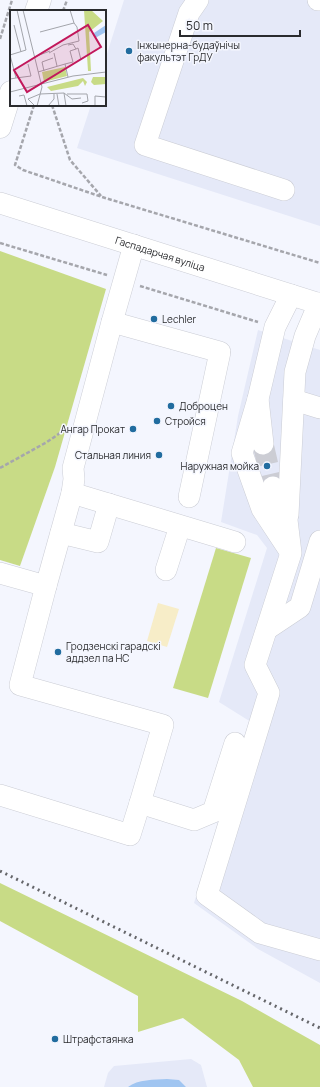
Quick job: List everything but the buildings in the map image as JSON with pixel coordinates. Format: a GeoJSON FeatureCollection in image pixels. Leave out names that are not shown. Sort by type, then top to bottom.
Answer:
{"type":"FeatureCollection","features":[{"type":"Feature","properties":{"kind":"main road"},"geometry":{"type":"LineString","coordinates":[[36,10],[40,0]]}},
{"type":"Feature","properties":{"kind":"main road"},"geometry":{"type":"LineString","coordinates":[[0,127],[10,95]]}},
{"type":"Feature","properties":{"kind":"street"},"geometry":{"type":"LineString","coordinates":[[198,0],[189,13],[145,145],[284,190]]}},
{"type":"Feature","properties":{"kind":"street","name":"Гаспадарчая вуліца"},"geometry":{"type":"LineString","coordinates":[[0,203],[319,304]]}},
{"type":"Feature","properties":{"kind":"street"},"geometry":{"type":"LineString","coordinates":[[0,795],[130,836],[162,725],[20,685],[72,493],[74,479],[73,468],[123,280],[134,245]]}},
{"type":"Feature","properties":{"kind":"street"},"geometry":{"type":"LineString","coordinates":[[291,294],[275,327],[258,399],[242,453],[262,509],[291,553]]}},
{"type":"Feature","properties":{"kind":"street"},"geometry":{"type":"LineString","coordinates":[[319,304],[305,336],[295,372],[287,520],[291,553],[255,665],[269,693],[207,895],[260,933],[320,950]]}},
{"type":"Feature","properties":{"kind":"street"},"geometry":{"type":"LineString","coordinates":[[112,322],[220,352],[189,497]]}},
{"type":"Feature","properties":{"kind":"street"},"geometry":{"type":"LineString","coordinates":[[258,399],[263,444]]}},
{"type":"Feature","properties":{"kind":"street"},"geometry":{"type":"LineString","coordinates":[[294,400],[320,408]]}},
{"type":"Feature","properties":{"kind":"street"},"geometry":{"type":"LineString","coordinates":[[273,487],[287,520]]}},
{"type":"Feature","properties":{"kind":"street"},"geometry":{"type":"LineString","coordinates":[[72,493],[235,542]]}},
{"type":"Feature","properties":{"kind":"street"},"geometry":{"type":"LineString","coordinates":[[61,533],[98,542],[109,504]]}},
{"type":"Feature","properties":{"kind":"street"},"geometry":{"type":"LineString","coordinates":[[166,570],[180,526]]}},
{"type":"Feature","properties":{"kind":"street"},"geometry":{"type":"LineString","coordinates":[[266,629],[300,607],[320,541]]}},
{"type":"Feature","properties":{"kind":"street"},"geometry":{"type":"LineString","coordinates":[[0,573],[46,586]]}},
{"type":"Feature","properties":{"kind":"street"},"geometry":{"type":"LineString","coordinates":[[140,803],[194,820],[214,812],[235,743]]}},
{"type":"Feature","properties":{"kind":"path"},"geometry":{"type":"LineString","coordinates":[[0,39],[12,0]]}},
{"type":"Feature","properties":{"kind":"path"},"geometry":{"type":"LineString","coordinates":[[63,10],[67,0]]}},
{"type":"Feature","properties":{"kind":"path"},"geometry":{"type":"LineString","coordinates":[[34,106],[15,164],[23,170],[102,197],[320,264]]}},
{"type":"Feature","properties":{"kind":"path"},"geometry":{"type":"LineString","coordinates":[[52,106],[70,160],[102,197]]}},
{"type":"Feature","properties":{"kind":"path"},"geometry":{"type":"LineString","coordinates":[[0,243],[275,327]]}},
{"type":"Feature","properties":{"kind":"path"},"geometry":{"type":"LineString","coordinates":[[0,468],[48,442],[64,430]]}},
{"type":"Feature","properties":{"kind":"shaded area"},"geometry":{"type":"Polygon","coordinates":[[[124,0],[320,0],[320,226],[77,148],[91,106],[106,106],[106,57],[124,0]]]}},
{"type":"Feature","properties":{"kind":"shaded area"},"geometry":{"type":"Polygon","coordinates":[[[258,330],[320,350],[320,983],[258,949],[194,903],[251,722],[219,702],[267,548],[257,535],[221,522],[238,416],[258,330]]]}},
{"type":"Feature","properties":{"kind":"shaded area"},"geometry":{"type":"Polygon","coordinates":[[[191,1059],[201,1065],[207,1087],[104,1087],[108,1073],[114,1066],[191,1059]]]}},
{"type":"Feature","properties":{"kind":"green space"},"geometry":{"type":"Polygon","coordinates":[[[0,251],[106,289],[55,467],[20,566],[0,560],[0,251]]]}},
{"type":"Feature","properties":{"kind":"green space"},"geometry":{"type":"Polygon","coordinates":[[[216,548],[251,558],[208,698],[173,688],[216,548]]]}},
{"type":"Feature","properties":{"kind":"green space"},"geometry":{"type":"Polygon","coordinates":[[[0,883],[242,1001],[320,1045],[320,1087],[253,1087],[239,1060],[183,1018],[138,1032],[138,996],[0,921],[0,883]]]}},
{"type":"Feature","properties":{"kind":"sand"},"geometry":{"type":"Polygon","coordinates":[[[158,603],[179,609],[167,647],[147,641],[158,603]]]}},
{"type":"Feature","properties":{"kind":"water"},"geometry":{"type":"Polygon","coordinates":[[[167,1079],[179,1080],[186,1087],[128,1087],[141,1081],[167,1079]]]}},
{"type":"Feature","properties":{"kind":"tunnel"},"geometry":{"type":"LineString","coordinates":[[263,444],[273,487]]}},
{"type":"Feature","properties":{"kind":"railway"},"geometry":{"type":"LineString","coordinates":[[0,871],[320,1028]]}},
{"type":"Feature","properties":{"kind":"place","name":"Інжынерна-будаўнічы факультэт ГрДУ"},"geometry":{"type":"Point","coordinates":[129,51]}},
{"type":"Feature","properties":{"kind":"place","name":"Lechler"},"geometry":{"type":"Point","coordinates":[154,319]}},
{"type":"Feature","properties":{"kind":"place","name":"Доброцен"},"geometry":{"type":"Point","coordinates":[171,406]}},
{"type":"Feature","properties":{"kind":"place","name":"Стройся"},"geometry":{"type":"Point","coordinates":[157,421]}},
{"type":"Feature","properties":{"kind":"place","name":"Ангар Прокат"},"geometry":{"type":"Point","coordinates":[133,429]}},
{"type":"Feature","properties":{"kind":"place","name":"Стальная линия"},"geometry":{"type":"Point","coordinates":[159,455]}},
{"type":"Feature","properties":{"kind":"place","name":"Наружная мойка"},"geometry":{"type":"Point","coordinates":[267,466]}},
{"type":"Feature","properties":{"kind":"place","name":"Гродзенскі гарадскі аддзел па НС"},"geometry":{"type":"Point","coordinates":[58,652]}},
{"type":"Feature","properties":{"kind":"place","name":"Штрафстаянка"},"geometry":{"type":"Point","coordinates":[55,1039]}}]}
